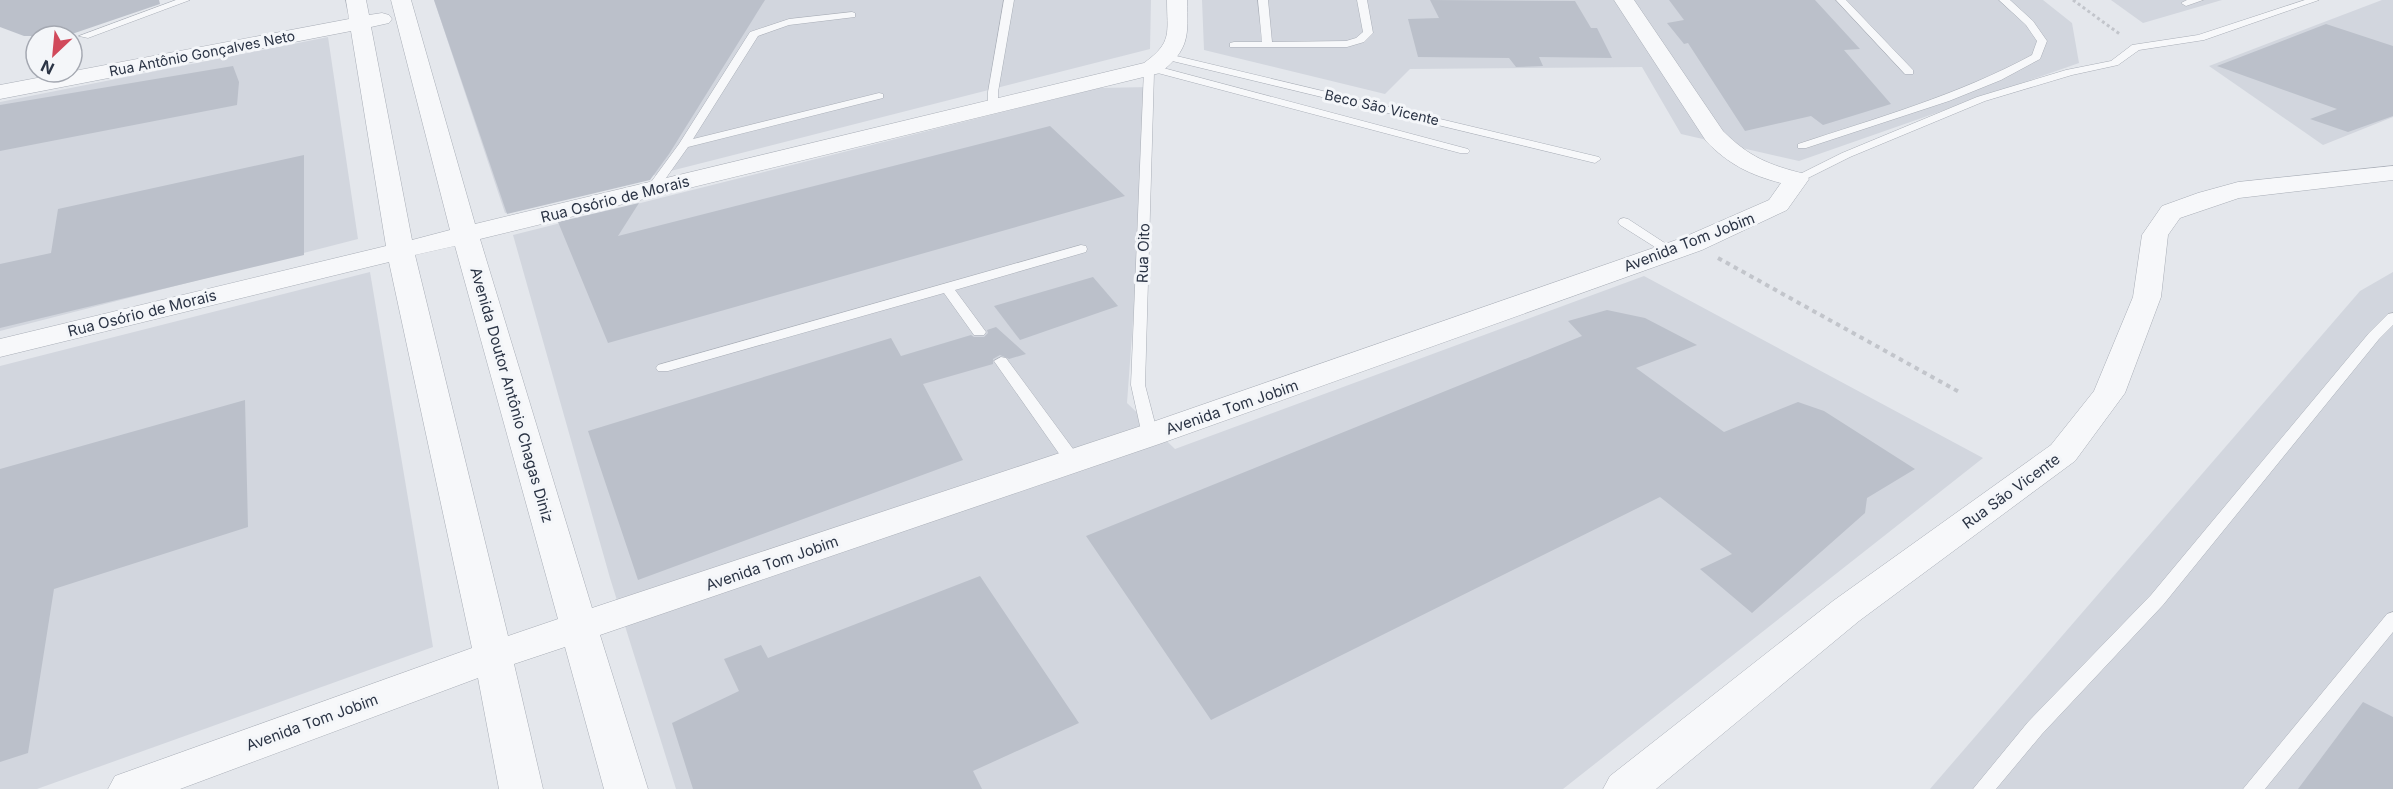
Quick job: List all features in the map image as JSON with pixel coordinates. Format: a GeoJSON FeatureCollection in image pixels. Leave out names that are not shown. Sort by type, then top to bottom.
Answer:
{"type":"FeatureCollection","features":[{"type":"Feature","properties":{"kind":"street"},"geometry":{"type":"LineString","coordinates":[[1156,65],[1177,44],[1177,0]]}},
{"type":"Feature","properties":{"kind":"street"},"geometry":{"type":"LineString","coordinates":[[1624,0],[1714,136],[1732,156],[1759,171],[1796,178]]}},
{"type":"Feature","properties":{"kind":"street","name":"Rua Antônio Gonçalves Neto"},"geometry":{"type":"LineString","coordinates":[[0,92],[359,11],[403,7]]}},
{"type":"Feature","properties":{"kind":"street","name":"Avenida Doutor Antônio Chagas Diniz"},"geometry":{"type":"LineString","coordinates":[[403,7],[465,235],[626,789]]}},
{"type":"Feature","properties":{"kind":"street"},"geometry":{"type":"LineString","coordinates":[[359,11],[400,250],[493,656],[521,789]]}},
{"type":"Feature","properties":{"kind":"street","name":"Rua Osório de Morais"},"geometry":{"type":"LineString","coordinates":[[0,348],[993,107],[1156,65]]}},
{"type":"Feature","properties":{"kind":"street","name":"Rua São Vicente"},"geometry":{"type":"LineString","coordinates":[[1625,789],[1846,611],[2063,453],[2109,393],[2147,297],[2155,234],[2171,212],[2207,198],[2238,190],[2393,173]]}},
{"type":"Feature","properties":{"kind":"street","name":"Avenida Tom Jobim"},"geometry":{"type":"LineString","coordinates":[[130,789],[493,656],[1150,435],[1681,247],[1778,205],[1796,178]]}},
{"type":"Feature","properties":{"kind":"lane"},"geometry":{"type":"LineString","coordinates":[[84,36],[185,0]]}},
{"type":"Feature","properties":{"kind":"lane"},"geometry":{"type":"LineString","coordinates":[[993,107],[993,92],[1009,0]]}},
{"type":"Feature","properties":{"kind":"lane"},"geometry":{"type":"LineString","coordinates":[[1263,0],[1267,45]]}},
{"type":"Feature","properties":{"kind":"lane"},"geometry":{"type":"LineString","coordinates":[[1234,45],[1347,44],[1360,40],[1368,33],[1362,0]]}},
{"type":"Feature","properties":{"kind":"lane"},"geometry":{"type":"LineString","coordinates":[[1841,0],[1909,72]]}},
{"type":"Feature","properties":{"kind":"lane"},"geometry":{"type":"LineString","coordinates":[[1802,146],[1945,99],[1997,78],[2036,57],[2042,41],[2030,24],[2004,0]]}},
{"type":"Feature","properties":{"kind":"lane"},"geometry":{"type":"LineString","coordinates":[[2186,3],[2198,0]]}},
{"type":"Feature","properties":{"kind":"lane"},"geometry":{"type":"LineString","coordinates":[[1796,178],[1981,99],[2070,72],[2114,63],[2136,47],[2200,38],[2314,0]]}},
{"type":"Feature","properties":{"kind":"lane"},"geometry":{"type":"LineString","coordinates":[[652,189],[684,145],[754,34],[770,25],[786,21],[852,15]]}},
{"type":"Feature","properties":{"kind":"lane"},"geometry":{"type":"LineString","coordinates":[[1156,65],[1464,151]]}},
{"type":"Feature","properties":{"kind":"lane","name":"Beco São Vicente"},"geometry":{"type":"LineString","coordinates":[[1156,65],[1410,113],[1596,159]]}},
{"type":"Feature","properties":{"kind":"lane","name":"Rua Oito"},"geometry":{"type":"LineString","coordinates":[[1150,435],[1138,385],[1156,65]]}},
{"type":"Feature","properties":{"kind":"lane"},"geometry":{"type":"LineString","coordinates":[[684,145],[879,96]]}},
{"type":"Feature","properties":{"kind":"lane"},"geometry":{"type":"LineString","coordinates":[[1624,222],[1681,247]]}},
{"type":"Feature","properties":{"kind":"lane"},"geometry":{"type":"LineString","coordinates":[[663,368],[1081,249]]}},
{"type":"Feature","properties":{"kind":"lane"},"geometry":{"type":"LineString","coordinates":[[947,288],[979,332]]}},
{"type":"Feature","properties":{"kind":"lane"},"geometry":{"type":"LineString","coordinates":[[1983,789],[2035,728],[2157,600],[2374,336],[2393,318]]}},
{"type":"Feature","properties":{"kind":"lane"},"geometry":{"type":"LineString","coordinates":[[1001,362],[1073,461]]}},
{"type":"Feature","properties":{"kind":"lane"},"geometry":{"type":"LineString","coordinates":[[2253,789],[2393,619]]}},
{"type":"Feature","properties":{"kind":"path"},"geometry":{"type":"LineString","coordinates":[[2073,0],[2097,15],[2136,47]]}},
{"type":"Feature","properties":{"kind":"path"},"geometry":{"type":"LineString","coordinates":[[1681,247],[1962,393]]}},
{"type":"Feature","properties":{"kind":"shaded area"},"geometry":{"type":"Polygon","coordinates":[[[434,0],[1151,0],[1150,49],[505,213],[434,0]]]}},
{"type":"Feature","properties":{"kind":"shaded area"},"geometry":{"type":"Polygon","coordinates":[[[1202,0],[2043,0],[2072,23],[2079,63],[1799,161],[1681,134],[1642,67],[1410,69],[1385,94],[1204,50],[1202,0]]]}},
{"type":"Feature","properties":{"kind":"shaded area"},"geometry":{"type":"Polygon","coordinates":[[[2111,0],[2222,0],[2143,23],[2111,0]]]}},
{"type":"Feature","properties":{"kind":"shaded area"},"geometry":{"type":"Polygon","coordinates":[[[2382,0],[2393,0],[2393,117],[2323,145],[2209,66],[2382,0]]]}},
{"type":"Feature","properties":{"kind":"shaded area"},"geometry":{"type":"Polygon","coordinates":[[[328,37],[358,239],[0,331],[0,102],[328,37]]]}},
{"type":"Feature","properties":{"kind":"shaded area"},"geometry":{"type":"Polygon","coordinates":[[[1150,87],[1127,403],[1175,449],[1644,276],[1983,458],[1563,789],[676,789],[610,578],[513,235],[1099,88],[1150,87]]]}},
{"type":"Feature","properties":{"kind":"shaded area"},"geometry":{"type":"Polygon","coordinates":[[[370,272],[433,647],[37,789],[0,789],[0,366],[370,272]]]}},
{"type":"Feature","properties":{"kind":"shaded area"},"geometry":{"type":"Polygon","coordinates":[[[2393,272],[2393,789],[1930,789],[2360,291],[2393,272]]]}},
{"type":"Feature","properties":{"kind":"building"},"geometry":{"type":"Polygon","coordinates":[[[0,0],[159,0],[160,4],[84,30],[84,24],[24,24],[24,36],[0,27],[0,0]]]}},
{"type":"Feature","properties":{"kind":"building"},"geometry":{"type":"Polygon","coordinates":[[[434,0],[765,0],[669,154],[650,180],[507,214],[434,0]]]}},
{"type":"Feature","properties":{"kind":"building"},"geometry":{"type":"Polygon","coordinates":[[[1430,0],[1575,1],[1591,28],[1597,28],[1612,58],[1539,57],[1543,66],[1516,67],[1509,58],[1418,57],[1408,19],[1439,18],[1430,0]]]}},
{"type":"Feature","properties":{"kind":"building"},"geometry":{"type":"Polygon","coordinates":[[[1669,0],[1815,0],[1860,49],[1844,50],[1891,104],[1823,125],[1811,116],[1745,131],[1688,43],[1684,44],[1667,23],[1684,20],[1669,0]]]}},
{"type":"Feature","properties":{"kind":"building"},"geometry":{"type":"Polygon","coordinates":[[[2326,24],[2393,46],[2393,116],[2348,132],[2310,119],[2337,109],[2217,66],[2326,24]]]}},
{"type":"Feature","properties":{"kind":"building"},"geometry":{"type":"Polygon","coordinates":[[[233,66],[239,82],[237,105],[0,151],[0,105],[233,66]]]}},
{"type":"Feature","properties":{"kind":"building"},"geometry":{"type":"Polygon","coordinates":[[[1050,126],[1125,196],[608,343],[558,222],[639,203],[618,236],[1050,126]]]}},
{"type":"Feature","properties":{"kind":"building"},"geometry":{"type":"Polygon","coordinates":[[[304,155],[304,255],[0,328],[0,264],[51,253],[58,209],[304,155]]]}},
{"type":"Feature","properties":{"kind":"building"},"geometry":{"type":"Polygon","coordinates":[[[1093,277],[1118,306],[1020,340],[994,306],[1093,277]]]}},
{"type":"Feature","properties":{"kind":"building"},"geometry":{"type":"Polygon","coordinates":[[[1607,310],[1645,318],[1697,345],[1636,368],[1724,432],[1798,402],[1824,411],[1915,469],[1867,498],[1865,513],[1752,613],[1700,569],[1732,554],[1660,497],[1211,720],[1086,536],[1582,336],[1568,321],[1607,310]]]}},
{"type":"Feature","properties":{"kind":"building"},"geometry":{"type":"Polygon","coordinates":[[[996,327],[1026,354],[1009,359],[1000,355],[993,359],[993,364],[923,384],[963,460],[638,580],[588,431],[891,338],[901,356],[971,335],[984,337],[988,333],[987,330],[996,327]]]}},
{"type":"Feature","properties":{"kind":"building"},"geometry":{"type":"Polygon","coordinates":[[[245,400],[248,527],[54,589],[28,753],[0,762],[0,469],[245,400]]]}},
{"type":"Feature","properties":{"kind":"building"},"geometry":{"type":"Polygon","coordinates":[[[980,576],[1079,723],[973,771],[982,789],[693,789],[672,723],[739,691],[724,659],[761,645],[768,658],[980,576]]]}},
{"type":"Feature","properties":{"kind":"building"},"geometry":{"type":"Polygon","coordinates":[[[2363,702],[2393,717],[2393,789],[2298,789],[2363,702]]]}}]}
